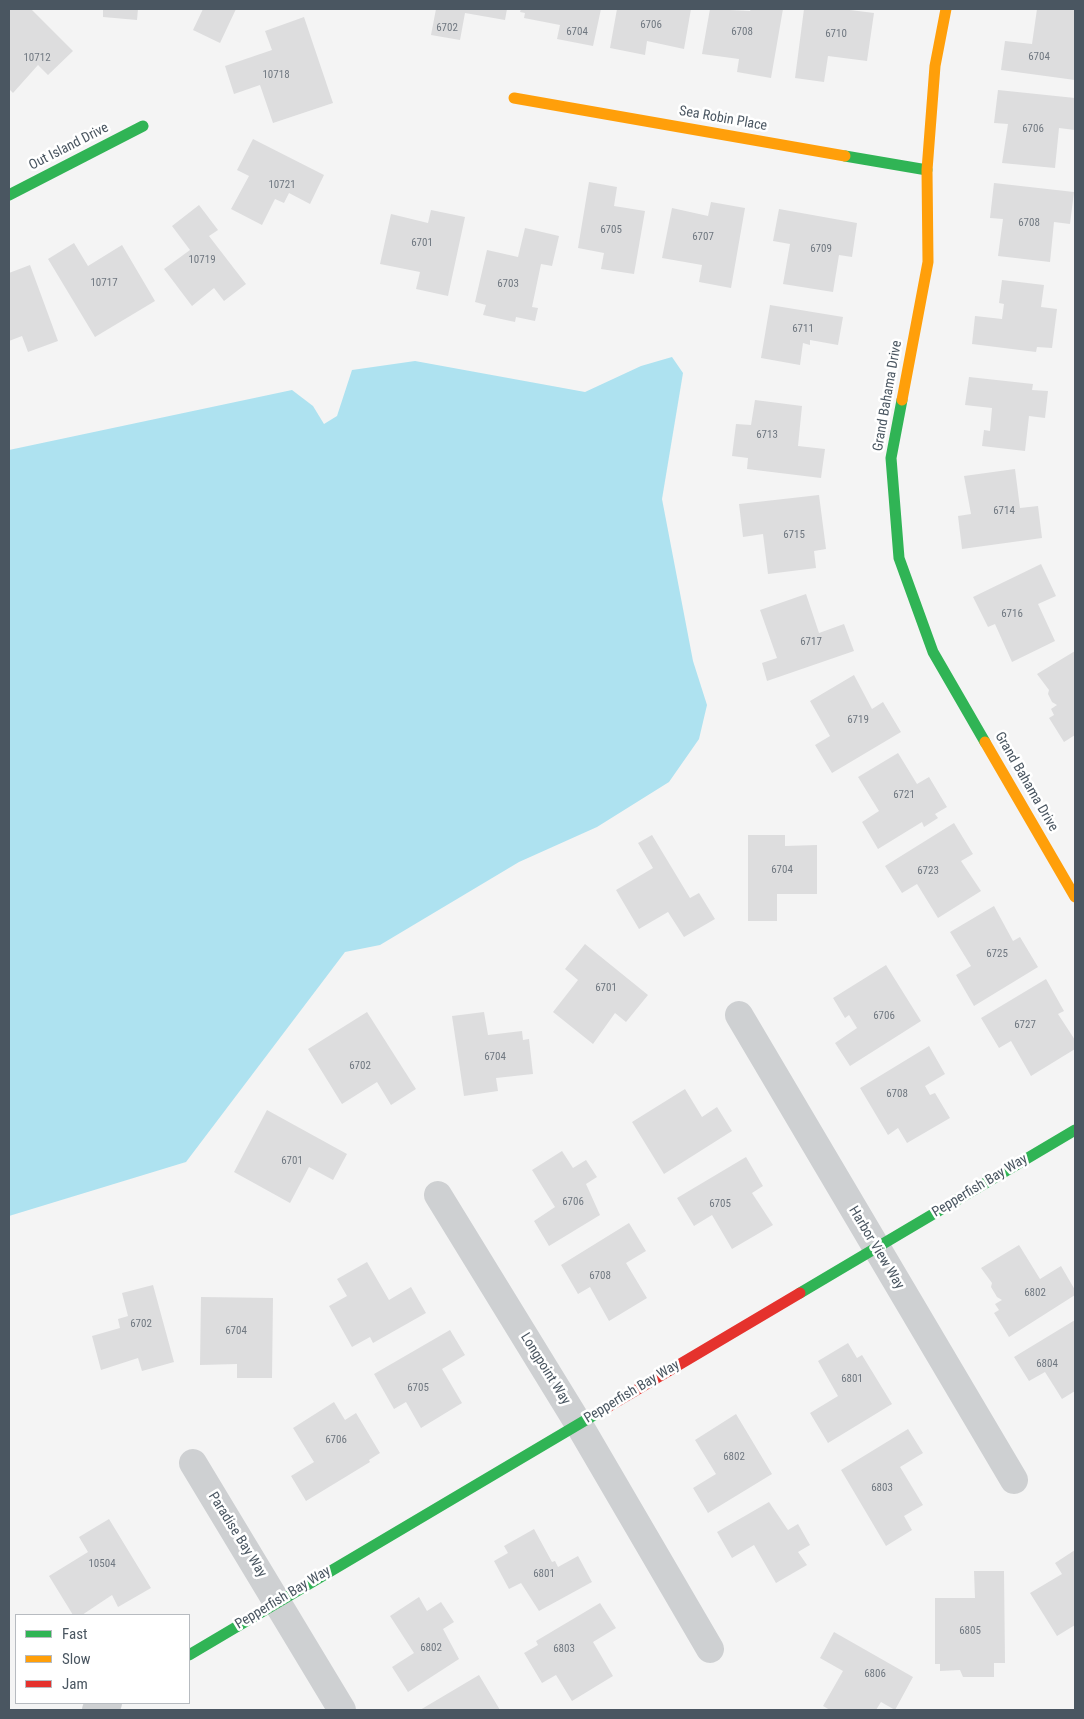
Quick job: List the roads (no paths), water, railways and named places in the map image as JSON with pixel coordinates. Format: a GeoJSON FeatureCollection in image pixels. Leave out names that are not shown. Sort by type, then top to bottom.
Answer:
{"type":"FeatureCollection","features":[{"type":"Feature","properties":{"kind":"street","name":"Grand Bahama Drive"},"geometry":{"type":"LineString","coordinates":[[946,9],[935,66],[927,170],[928,262],[892,458],[899,558],[933,652],[1075,897]]}},
{"type":"Feature","properties":{"kind":"street","name":"Sea Robin Place"},"geometry":{"type":"LineString","coordinates":[[514,98],[927,170]]}},
{"type":"Feature","properties":{"kind":"street","name":"Out Island Drive"},"geometry":{"type":"LineString","coordinates":[[9,195],[143,126]]}},
{"type":"Feature","properties":{"kind":"street","name":"Harbor View Way"},"geometry":{"type":"LineString","coordinates":[[740,1015],[1014,1480]]}},
{"type":"Feature","properties":{"kind":"street","name":"Pepperfish Bay Way"},"geometry":{"type":"LineString","coordinates":[[190,1654],[1075,1130]]}},
{"type":"Feature","properties":{"kind":"street","name":"Longpoint Way"},"geometry":{"type":"LineString","coordinates":[[438,1195],[578,1424],[710,1649]]}},
{"type":"Feature","properties":{"kind":"street","name":"Paradise Bay Way"},"geometry":{"type":"LineString","coordinates":[[193,1463],[278,1601],[342,1710]]}},
{"type":"Feature","properties":{"kind":"water"},"geometry":{"type":"Polygon","coordinates":[[[672,357],[683,373],[662,499],[693,661],[707,705],[699,739],[669,782],[597,827],[519,862],[380,945],[345,952],[186,1162],[9,1216],[9,450],[292,390],[313,406],[324,424],[337,416],[352,370],[415,361],[585,392],[641,366],[672,357]]]}}]}
